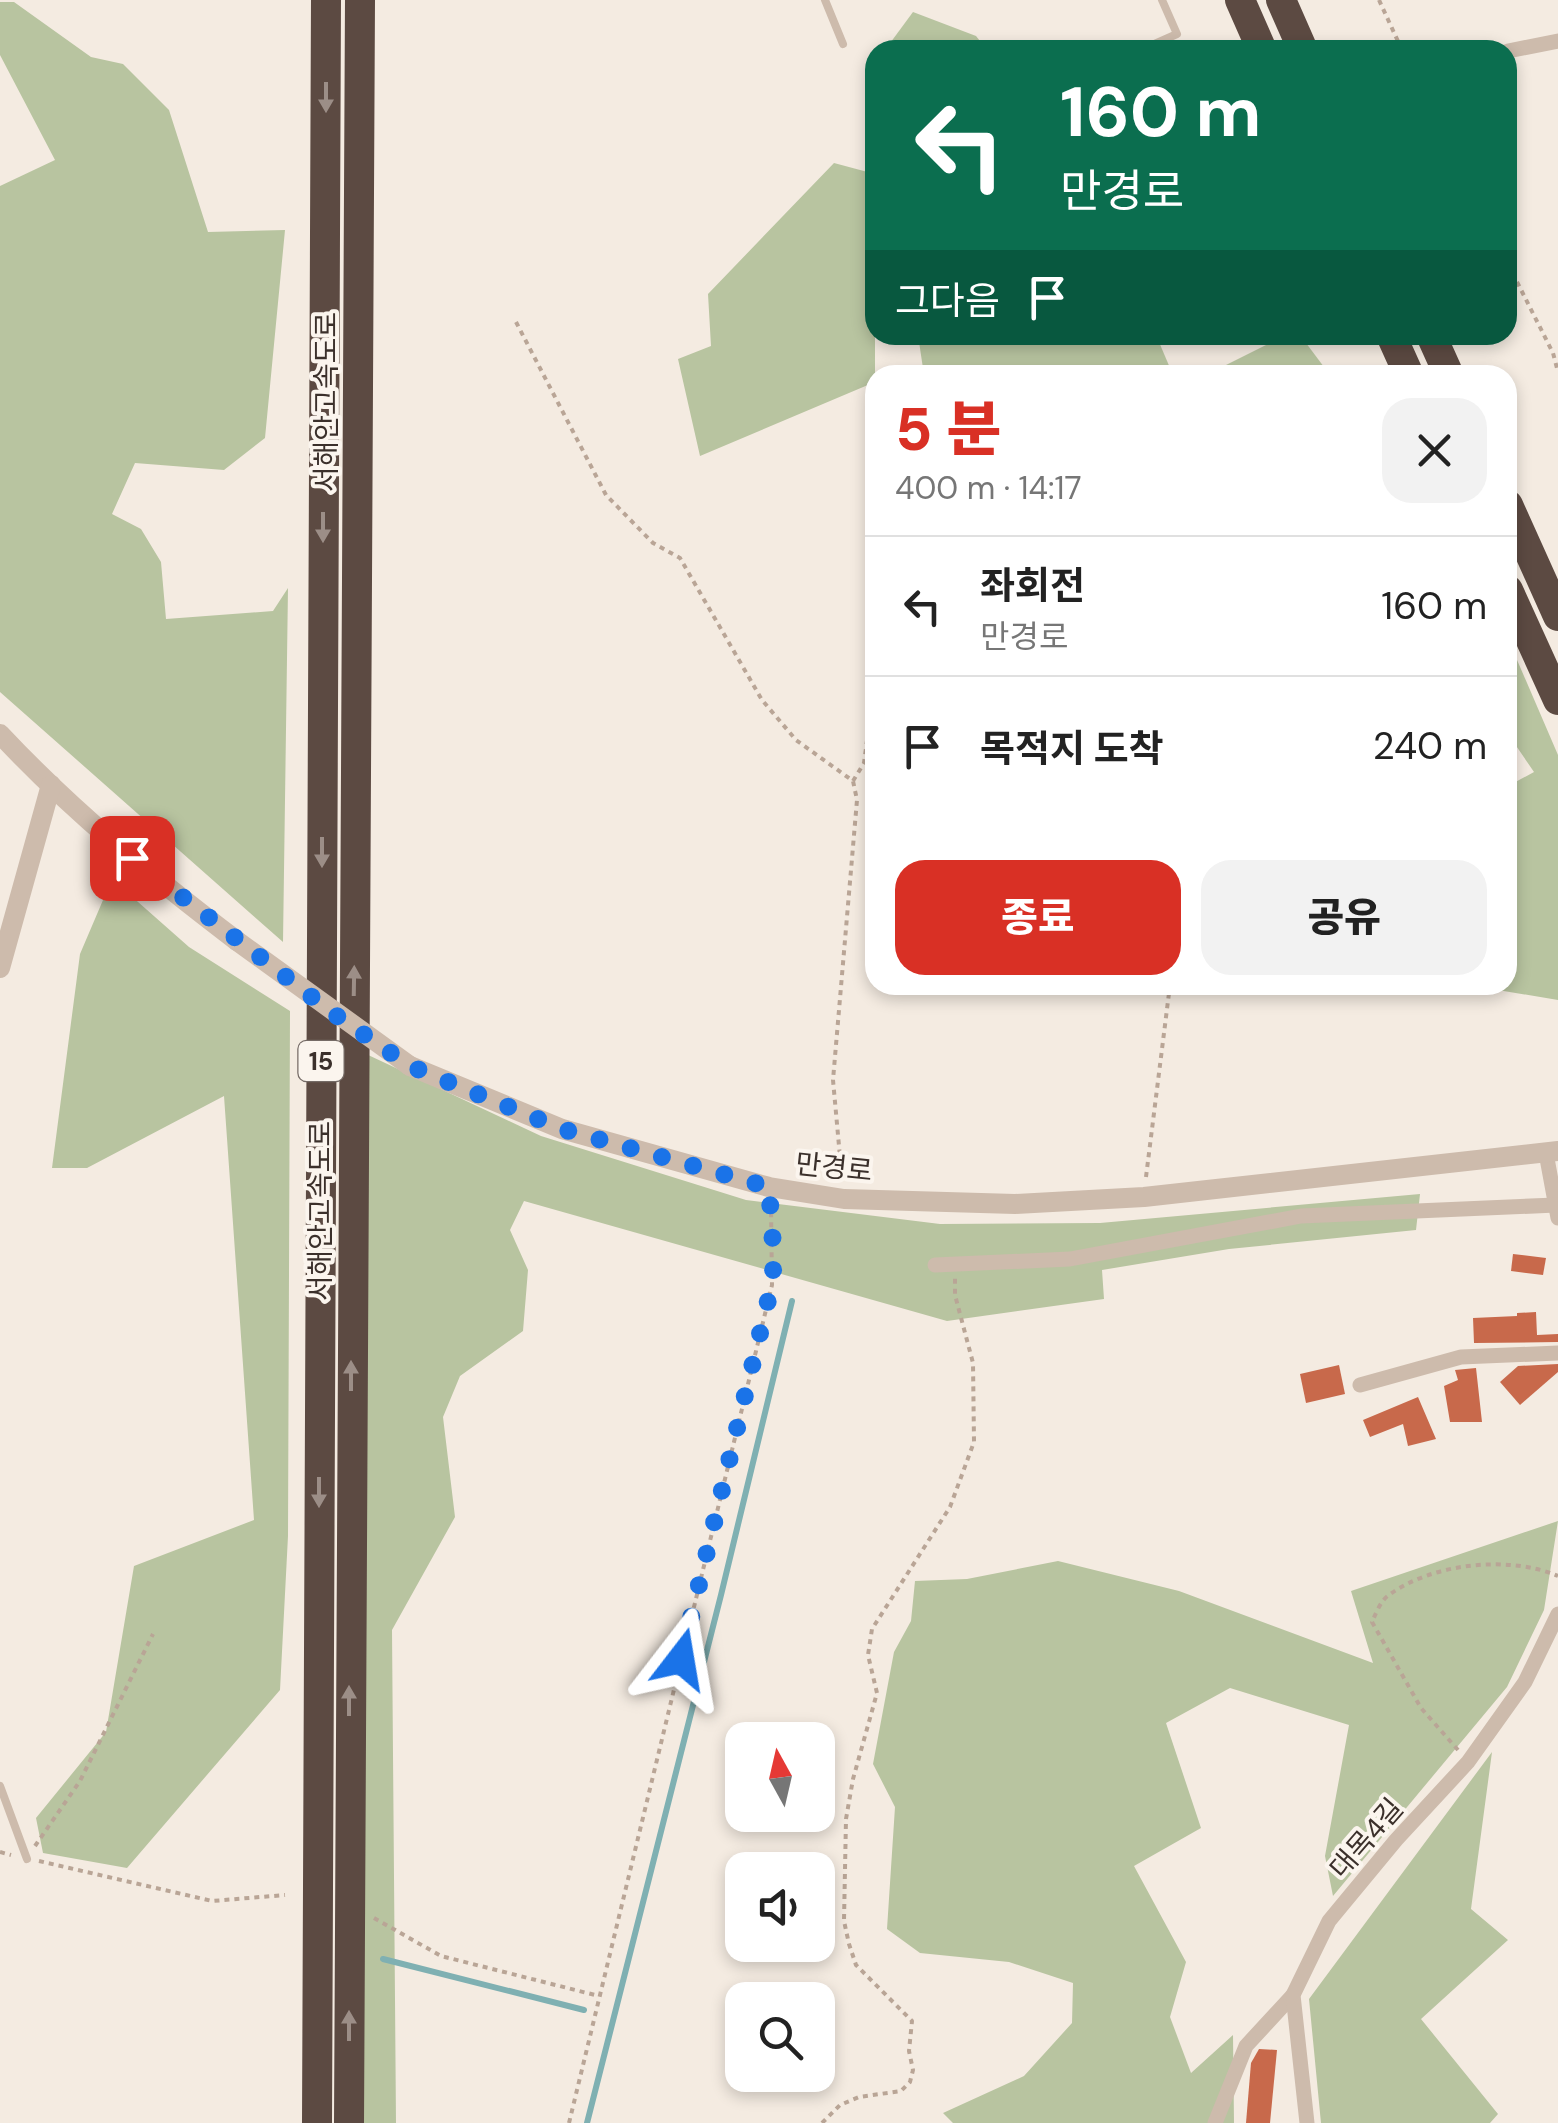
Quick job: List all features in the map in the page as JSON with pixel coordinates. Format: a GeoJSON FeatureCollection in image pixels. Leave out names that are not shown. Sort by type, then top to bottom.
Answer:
{"type":"FeatureCollection","features":[{"type":"Feature","properties":{"kind":"highway","name":"서해안고속도로"},"geometry":{"type":"LineString","coordinates":[[316,2123],[326,0]]}},
{"type":"Feature","properties":{"kind":"highway","name":"서해안고속도로"},"geometry":{"type":"LineString","coordinates":[[349,2123],[360,0]]}},
{"type":"Feature","properties":{"kind":"highway"},"geometry":{"type":"LineString","coordinates":[[1240,0],[1258,40]]}},
{"type":"Feature","properties":{"kind":"highway"},"geometry":{"type":"LineString","coordinates":[[1280,0],[1299,40]]}},
{"type":"Feature","properties":{"kind":"highway"},"geometry":{"type":"LineString","coordinates":[[1517,525],[1558,616]]}},
{"type":"Feature","properties":{"kind":"highway"},"geometry":{"type":"LineString","coordinates":[[1517,610],[1558,700]]}},
{"type":"Feature","properties":{"kind":"street"},"geometry":{"type":"LineString","coordinates":[[1517,49],[1558,41]]}},
{"type":"Feature","properties":{"kind":"street","name":"만경로"},"geometry":{"type":"LineString","coordinates":[[0,734],[159,882],[410,1066],[562,1129],[769,1187],[844,1199],[1014,1204],[1144,1196],[1552,1152]]}},
{"type":"Feature","properties":{"kind":"street"},"geometry":{"type":"LineString","coordinates":[[0,968],[51,784]]}},
{"type":"Feature","properties":{"kind":"street"},"geometry":{"type":"LineString","coordinates":[[934,1265],[1070,1259],[1301,1216],[1557,1212],[1552,1152]]}},
{"type":"Feature","properties":{"kind":"street"},"geometry":{"type":"LineString","coordinates":[[1360,1385],[1461,1357],[1558,1353]]}},
{"type":"Feature","properties":{"kind":"street","name":"대목4길"},"geometry":{"type":"LineString","coordinates":[[1293,1996],[1328,1922],[1468,1762],[1525,1682],[1558,1614]]}},
{"type":"Feature","properties":{"kind":"street"},"geometry":{"type":"LineString","coordinates":[[1214,2123],[1246,2046],[1293,1996]]}},
{"type":"Feature","properties":{"kind":"street"},"geometry":{"type":"LineString","coordinates":[[1293,1996],[1307,2123]]}},
{"type":"Feature","properties":{"kind":"lane"},"geometry":{"type":"LineString","coordinates":[[825,0],[843,44]]}},
{"type":"Feature","properties":{"kind":"lane"},"geometry":{"type":"LineString","coordinates":[[1162,0],[1177,34],[1164,40]]}},
{"type":"Feature","properties":{"kind":"lane"},"geometry":{"type":"LineString","coordinates":[[1293,0],[1302,40]]}},
{"type":"Feature","properties":{"kind":"lane"},"geometry":{"type":"LineString","coordinates":[[0,1786],[27,1859]]}},
{"type":"Feature","properties":{"kind":"path"},"geometry":{"type":"LineString","coordinates":[[1378,0],[1397,40]]}},
{"type":"Feature","properties":{"kind":"path"},"geometry":{"type":"LineString","coordinates":[[1517,282],[1553,353],[1558,372]]}},
{"type":"Feature","properties":{"kind":"path"},"geometry":{"type":"LineString","coordinates":[[516,322],[606,495],[636,529],[680,558],[762,700],[796,740],[854,781]]}},
{"type":"Feature","properties":{"kind":"path"},"geometry":{"type":"LineString","coordinates":[[844,1199],[833,1080],[857,800],[854,781],[865,755]]}},
{"type":"Feature","properties":{"kind":"path"},"geometry":{"type":"LineString","coordinates":[[1144,1196],[1169,995]]}},
{"type":"Feature","properties":{"kind":"path"},"geometry":{"type":"LineString","coordinates":[[569,2123],[772,1284],[769,1187]]}},
{"type":"Feature","properties":{"kind":"path"},"geometry":{"type":"LineString","coordinates":[[822,2123],[840,2105],[858,2097],[901,2091],[910,2082],[913,2070],[909,2051],[912,2022],[856,1965],[850,1944],[844,1921],[846,1819],[876,1693],[868,1655],[872,1629],[950,1507],[974,1442],[973,1362],[955,1296],[954,1264]]}},
{"type":"Feature","properties":{"kind":"path"},"geometry":{"type":"LineString","coordinates":[[1468,1762],[1421,1708],[1372,1622],[1386,1596],[1433,1574],[1482,1564],[1534,1565],[1558,1576]]}},
{"type":"Feature","properties":{"kind":"path"},"geometry":{"type":"LineString","coordinates":[[27,1859],[80,1781],[153,1634]]}},
{"type":"Feature","properties":{"kind":"path"},"geometry":{"type":"LineString","coordinates":[[0,1852],[212,1901],[285,1895]]}},
{"type":"Feature","properties":{"kind":"path"},"geometry":{"type":"LineString","coordinates":[[371,1917],[442,1956],[599,1996]]}},
{"type":"Feature","properties":{"kind":"green space"},"geometry":{"type":"Polygon","coordinates":[[[0,2],[14,2],[91,57],[123,64],[169,110],[208,232],[285,230],[265,438],[224,470],[135,463],[112,514],[141,529],[161,562],[166,619],[273,611],[288,588],[283,942],[0,692],[0,186],[55,160],[0,55],[0,2]]]}},
{"type":"Feature","properties":{"kind":"green space"},"geometry":{"type":"Polygon","coordinates":[[[913,12],[979,40],[892,40],[913,12]]]}},
{"type":"Feature","properties":{"kind":"green space"},"geometry":{"type":"Polygon","coordinates":[[[834,163],[865,171],[865,345],[875,345],[875,365],[865,365],[865,386],[700,456],[678,359],[711,346],[708,294],[834,163]]]}},
{"type":"Feature","properties":{"kind":"green space"},"geometry":{"type":"Polygon","coordinates":[[[920,345],[1160,345],[1169,365],[922,365],[920,345]]]}},
{"type":"Feature","properties":{"kind":"green space"},"geometry":{"type":"Polygon","coordinates":[[[1266,345],[1308,345],[1322,365],[1226,365],[1266,345]]]}},
{"type":"Feature","properties":{"kind":"green space"},"geometry":{"type":"Polygon","coordinates":[[[1517,660],[1558,755],[1558,1000],[1517,993],[1517,781],[1534,772],[1517,747],[1517,660]]]}},
{"type":"Feature","properties":{"kind":"green space"},"geometry":{"type":"Polygon","coordinates":[[[112,879],[189,947],[290,1011],[288,1536],[280,1690],[127,1868],[43,1853],[36,1818],[106,1732],[134,1566],[254,1520],[224,1096],[87,1168],[52,1168],[80,954],[112,879]]]}},
{"type":"Feature","properties":{"kind":"green space"},"geometry":{"type":"Polygon","coordinates":[[[366,1054],[541,1136],[746,1200],[940,1224],[1100,1223],[1420,1194],[1416,1230],[1229,1249],[1102,1270],[1104,1299],[947,1321],[524,1201],[510,1230],[528,1270],[523,1331],[460,1376],[443,1417],[455,1517],[392,1630],[396,2123],[361,2123],[366,1054]]]}},
{"type":"Feature","properties":{"kind":"green space"},"geometry":{"type":"Polygon","coordinates":[[[1558,1521],[1544,1610],[1507,1687],[1333,1896],[1325,1856],[1349,1725],[1230,1688],[1166,1723],[1201,1828],[1134,1866],[1186,1962],[1170,2017],[1191,2073],[1233,2035],[1234,2123],[953,2123],[943,2113],[1024,2076],[1072,2023],[1073,1983],[1009,1962],[920,1953],[887,1929],[895,1807],[873,1764],[894,1652],[911,1621],[915,1581],[967,1579],[1058,1561],[1179,1591],[1373,1663],[1351,1591],[1558,1521]]]}},
{"type":"Feature","properties":{"kind":"green space"},"geometry":{"type":"Polygon","coordinates":[[[1492,1752],[1471,1909],[1508,1940],[1421,2019],[1498,2114],[1490,2123],[1321,2123],[1309,1999],[1492,1752]]]}},
{"type":"Feature","properties":{"kind":"building"},"geometry":{"type":"Polygon","coordinates":[[[1513,1254],[1546,1258],[1543,1275],[1511,1271],[1513,1254]]]}},
{"type":"Feature","properties":{"kind":"building"},"geometry":{"type":"Polygon","coordinates":[[[1536,1312],[1537,1335],[1558,1334],[1558,1342],[1474,1343],[1473,1318],[1536,1312]]]}},
{"type":"Feature","properties":{"kind":"building"},"geometry":{"type":"Polygon","coordinates":[[[1558,1364],[1558,1372],[1520,1405],[1500,1382],[1518,1366],[1558,1364]]]}},
{"type":"Feature","properties":{"kind":"building"},"geometry":{"type":"Polygon","coordinates":[[[1339,1365],[1345,1394],[1306,1403],[1300,1374],[1339,1365]]]}},
{"type":"Feature","properties":{"kind":"building"},"geometry":{"type":"Polygon","coordinates":[[[1476,1368],[1482,1422],[1450,1422],[1444,1386],[1458,1380],[1455,1370],[1476,1368]]]}},
{"type":"Feature","properties":{"kind":"building"},"geometry":{"type":"Polygon","coordinates":[[[1418,1397],[1436,1439],[1408,1446],[1403,1424],[1370,1437],[1363,1420],[1418,1397]]]}},
{"type":"Feature","properties":{"kind":"building"},"geometry":{"type":"Polygon","coordinates":[[[1259,2049],[1277,2050],[1270,2123],[1246,2123],[1251,2063],[1259,2049]]]}},
{"type":"Feature","properties":{"kind":"waterway"},"geometry":{"type":"LineString","coordinates":[[587,2123],[792,1301]]}},
{"type":"Feature","properties":{"kind":"waterway"},"geometry":{"type":"LineString","coordinates":[[383,1959],[584,2010]]}},
{"type":"Feature","properties":{"kind":"route"},"geometry":{"type":"LineString","coordinates":[[132,858],[334,1014],[410,1066],[562,1129],[769,1187],[772,1284],[681,1659]]}}]}
